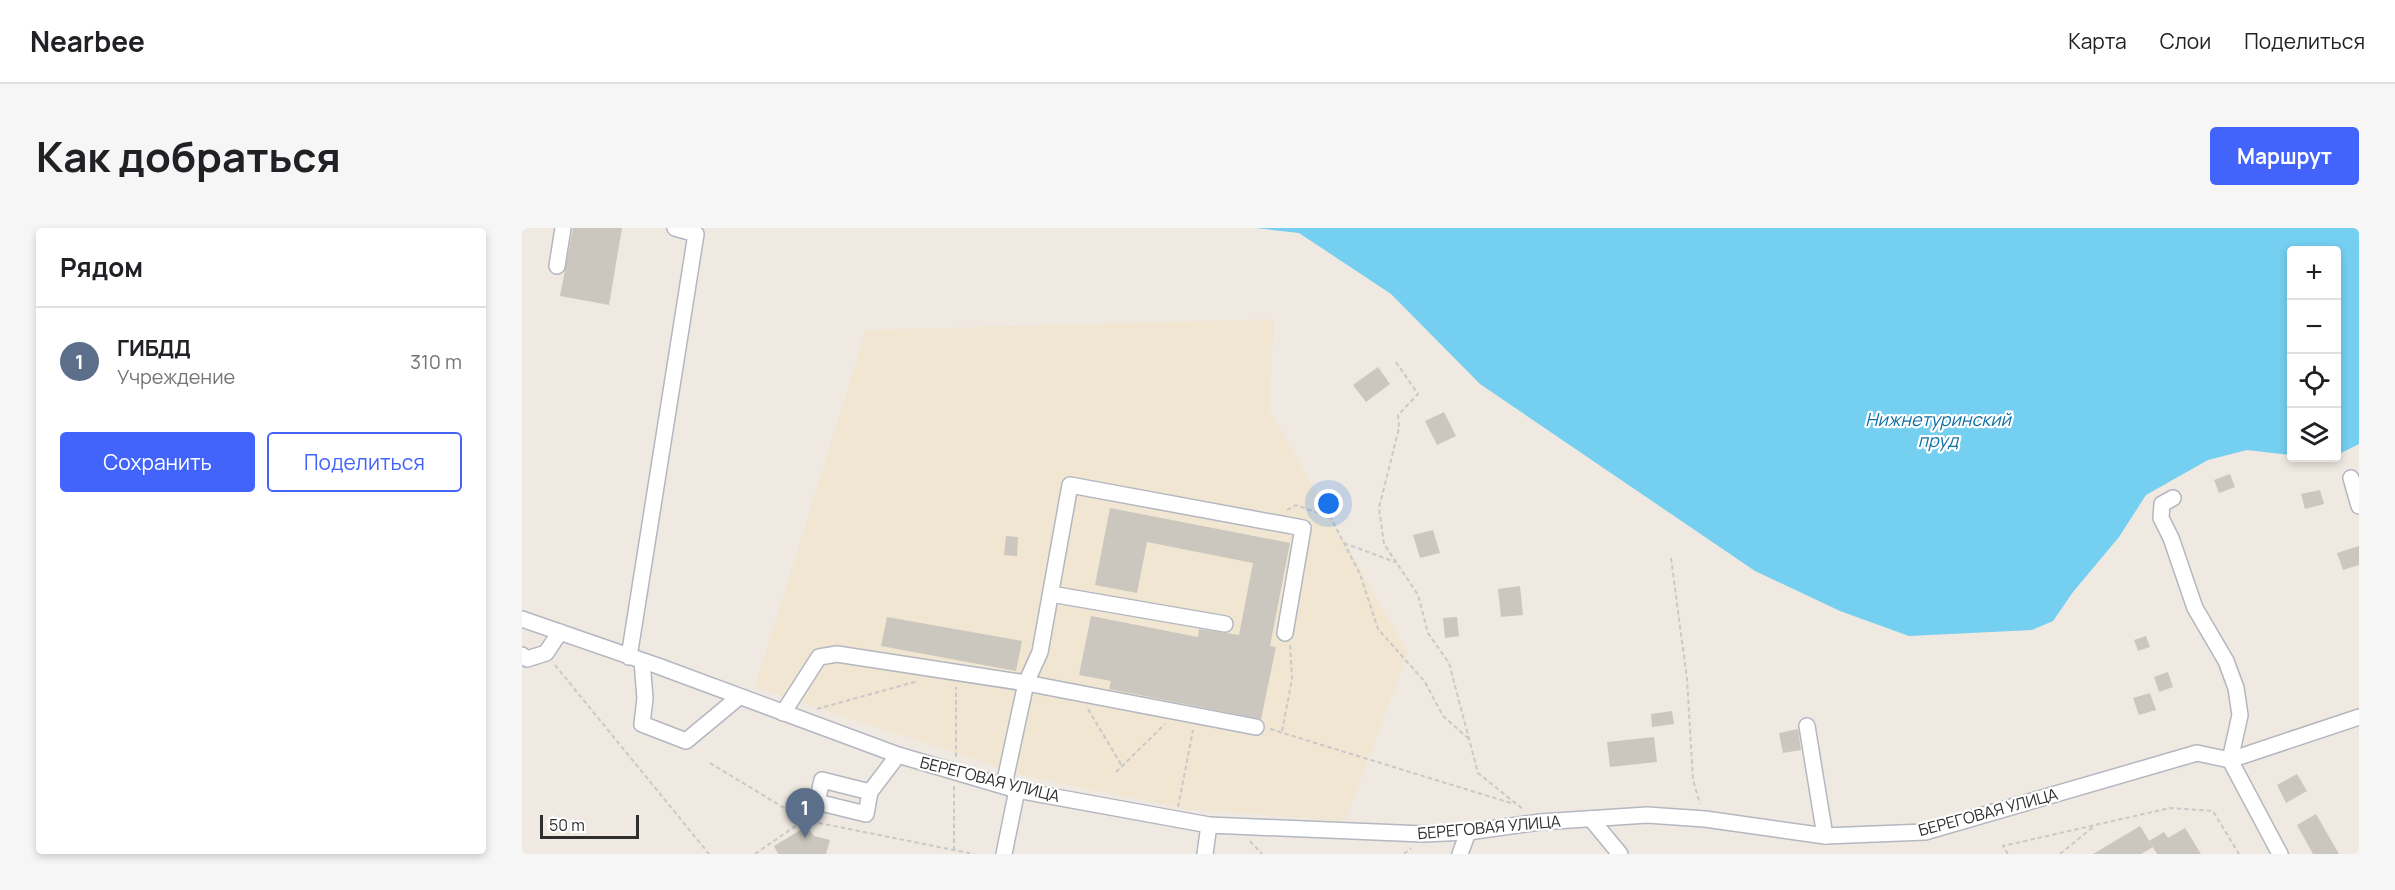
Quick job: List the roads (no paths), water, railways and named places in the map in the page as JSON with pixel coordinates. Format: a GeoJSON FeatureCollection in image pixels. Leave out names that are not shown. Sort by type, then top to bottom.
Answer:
{"type":"FeatureCollection","features":[{"type":"Feature","properties":{"kind":"street"},"geometry":{"type":"LineString","coordinates":[[557,266],[563,228]]}},
{"type":"Feature","properties":{"kind":"street"},"geometry":{"type":"LineString","coordinates":[[675,228],[696,234],[636,659],[645,698],[642,724],[686,741],[739,697]]}},
{"type":"Feature","properties":{"kind":"street"},"geometry":{"type":"LineString","coordinates":[[2351,478],[2359,506]]}},
{"type":"Feature","properties":{"kind":"street"},"geometry":{"type":"LineString","coordinates":[[1004,854],[1026,683],[1040,652],[1070,485],[1303,528],[1286,633]]}},
{"type":"Feature","properties":{"kind":"street"},"geometry":{"type":"LineString","coordinates":[[2173,498],[2162,504],[2161,518],[2171,538],[2195,608],[2226,662],[2236,688],[2240,715],[2230,760],[2280,854]]}},
{"type":"Feature","properties":{"kind":"street"},"geometry":{"type":"LineString","coordinates":[[1051,594],[1226,624]]}},
{"type":"Feature","properties":{"kind":"street","name":"БЕРЕГОВАЯ УЛИЦА"},"geometry":{"type":"LineString","coordinates":[[522,619],[898,755],[1011,788],[1209,825],[1423,834],[1468,832],[1540,822],[1647,815],[1705,819],[1825,836],[1925,832],[2197,753],[2230,760]]}},
{"type":"Feature","properties":{"kind":"street"},"geometry":{"type":"LineString","coordinates":[[522,655],[527,659],[546,653],[560,632]]}},
{"type":"Feature","properties":{"kind":"street"},"geometry":{"type":"LineString","coordinates":[[786,714],[819,657],[837,654],[1026,683],[1256,727]]}},
{"type":"Feature","properties":{"kind":"street"},"geometry":{"type":"LineString","coordinates":[[2230,760],[2359,717]]}},
{"type":"Feature","properties":{"kind":"street"},"geometry":{"type":"LineString","coordinates":[[1807,726],[1825,836]]}},
{"type":"Feature","properties":{"kind":"street"},"geometry":{"type":"LineString","coordinates":[[870,792],[898,755]]}},
{"type":"Feature","properties":{"kind":"street"},"geometry":{"type":"LineString","coordinates":[[1591,819],[1620,854]]}},
{"type":"Feature","properties":{"kind":"street"},"geometry":{"type":"LineString","coordinates":[[1205,854],[1209,825]]}},
{"type":"Feature","properties":{"kind":"street"},"geometry":{"type":"LineString","coordinates":[[1460,854],[1468,832]]}},
{"type":"Feature","properties":{"kind":"water","name":"Нижнетуринский пруд"},"geometry":{"type":"Polygon","coordinates":[[[1256,228],[2359,228],[2359,444],[2341,453],[2341,246],[2287,246],[2287,455],[2247,450],[2208,460],[2146,495],[2119,537],[2073,592],[2053,621],[2032,630],[1909,636],[1840,611],[1755,571],[1480,384],[1391,294],[1299,233],[1256,228]]]}},
{"type":"Feature","properties":{"kind":"place","name":"ГИБДД"},"geometry":{"type":"Point","coordinates":[805,838]}}]}
